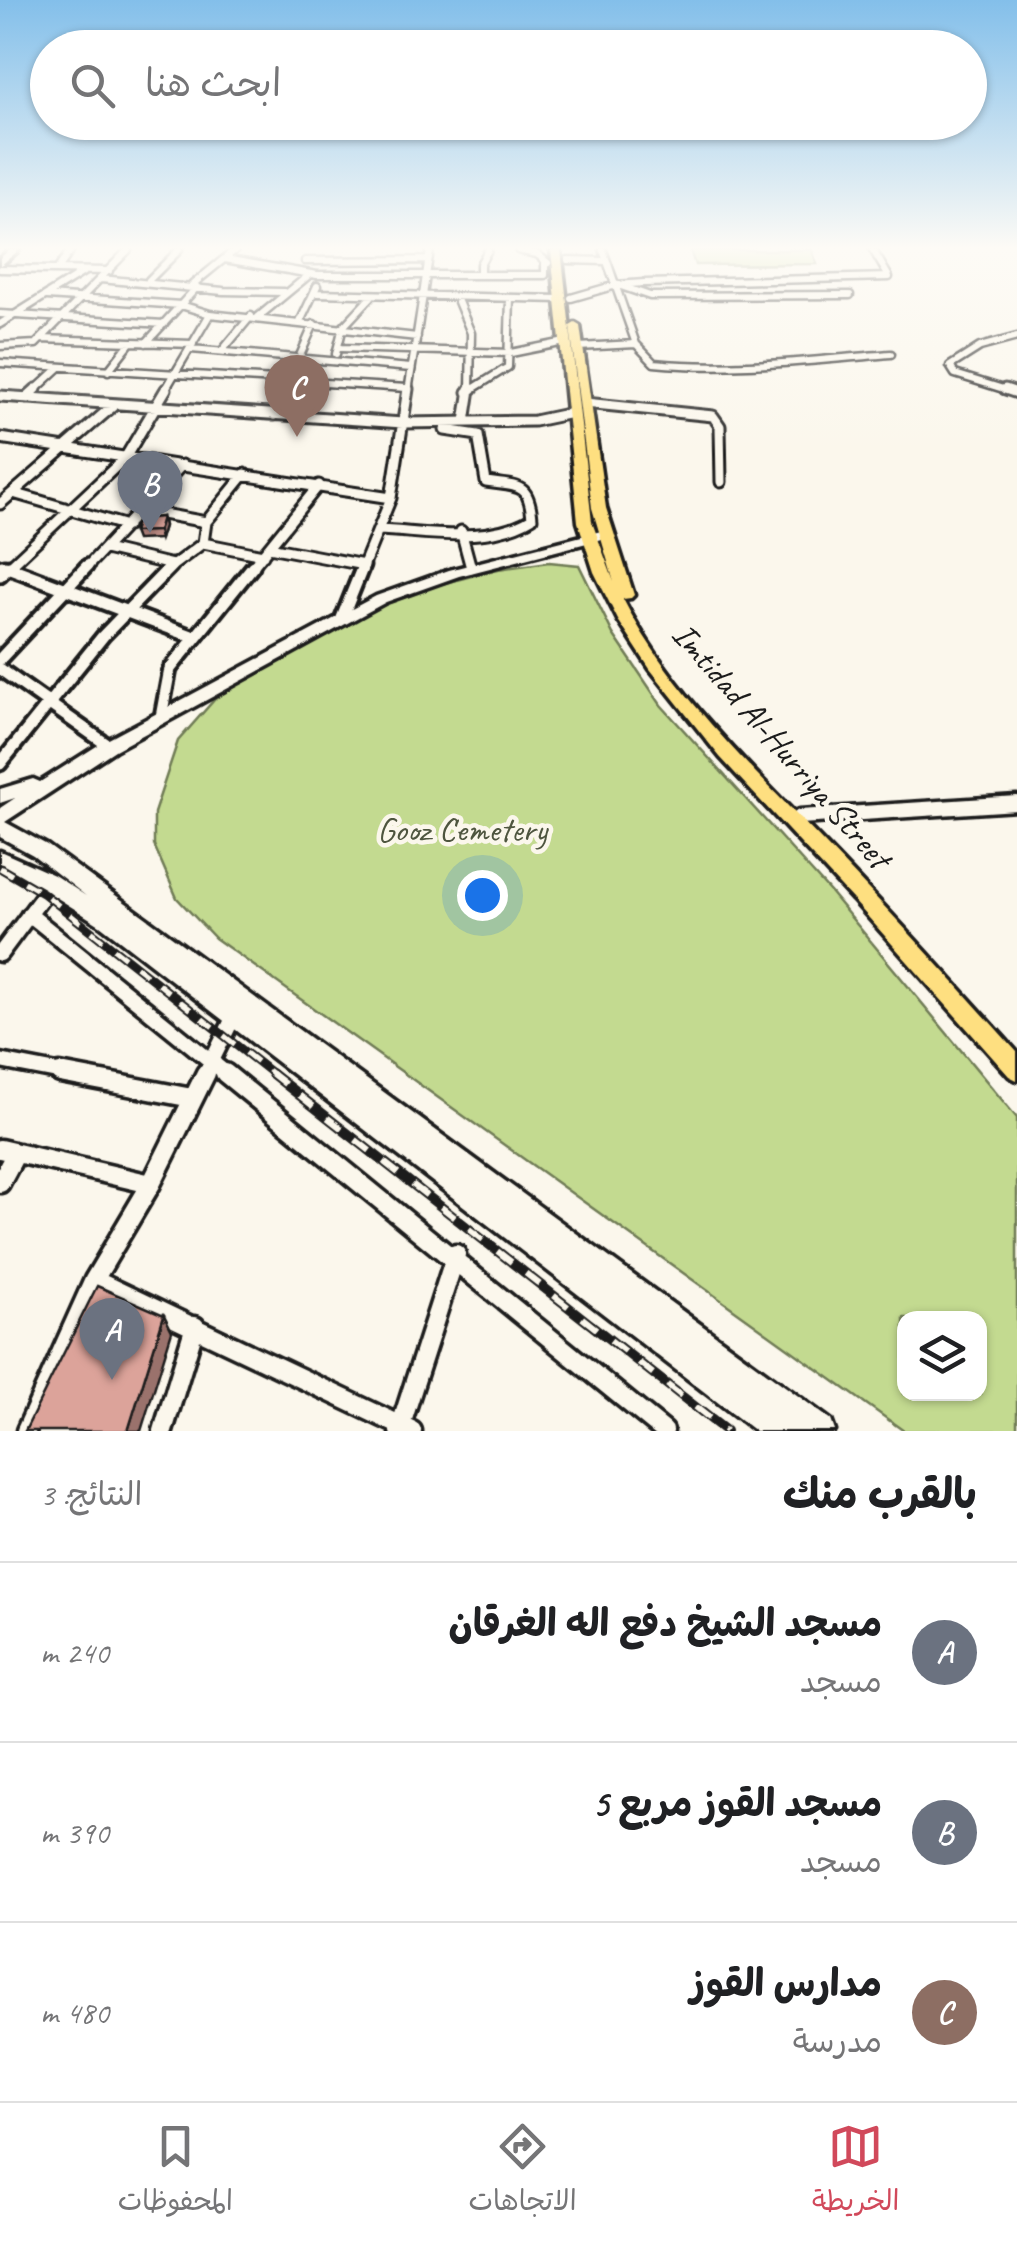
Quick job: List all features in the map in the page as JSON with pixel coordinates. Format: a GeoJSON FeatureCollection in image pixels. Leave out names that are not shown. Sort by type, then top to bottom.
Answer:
{"type":"FeatureCollection","features":[{"type":"Feature","properties":{"kind":"main road","name":"Imtidad Al-Hurriya Street"},"geometry":{"type":"LineString","coordinates":[[568,317],[597,535],[654,649],[696,704],[1017,1054]]}},
{"type":"Feature","properties":{"kind":"main road"},"geometry":{"type":"LineString","coordinates":[[0,817],[161,716],[405,588],[597,535],[630,624],[690,708],[1017,1069]]}},
{"type":"Feature","properties":{"kind":"main road"},"geometry":{"type":"LineString","coordinates":[[0,796],[70,771]]}},
{"type":"Feature","properties":{"kind":"main road"},"geometry":{"type":"LineString","coordinates":[[0,828],[40,850],[820,1431]]}},
{"type":"Feature","properties":{"kind":"main road"},"geometry":{"type":"LineString","coordinates":[[0,859],[52,884],[106,919],[779,1431]]}},
{"type":"Feature","properties":{"kind":"street"},"geometry":{"type":"LineString","coordinates":[[43,317],[164,324]]}},
{"type":"Feature","properties":{"kind":"street"},"geometry":{"type":"LineString","coordinates":[[146,343],[170,317]]}},
{"type":"Feature","properties":{"kind":"street"},"geometry":{"type":"LineString","coordinates":[[194,637],[2,569],[125,458],[192,347],[205,317]]}},
{"type":"Feature","properties":{"kind":"street"},"geometry":{"type":"LineString","coordinates":[[222,351],[255,317],[417,337]]}},
{"type":"Feature","properties":{"kind":"street"},"geometry":{"type":"LineString","coordinates":[[300,322],[303,317]]}},
{"type":"Feature","properties":{"kind":"street"},"geometry":{"type":"LineString","coordinates":[[331,384],[342,327],[352,317]]}},
{"type":"Feature","properties":{"kind":"street"},"geometry":{"type":"LineString","coordinates":[[342,618],[391,498],[419,317]]}},
{"type":"Feature","properties":{"kind":"street"},"geometry":{"type":"LineString","coordinates":[[462,317],[474,352],[465,422]]}},
{"type":"Feature","properties":{"kind":"street"},"geometry":{"type":"LineString","coordinates":[[468,392],[506,370],[510,317]]}},
{"type":"Feature","properties":{"kind":"street"},"geometry":{"type":"LineString","coordinates":[[627,317],[636,344],[644,355],[662,365],[891,354]]}},
{"type":"Feature","properties":{"kind":"street"},"geometry":{"type":"LineString","coordinates":[[0,346],[32,345],[62,318]]}},
{"type":"Feature","properties":{"kind":"street"},"geometry":{"type":"LineString","coordinates":[[274,415],[314,324]]}},
{"type":"Feature","properties":{"kind":"street"},"geometry":{"type":"LineString","coordinates":[[41,339],[146,343],[411,368]]}},
{"type":"Feature","properties":{"kind":"street"},"geometry":{"type":"LineString","coordinates":[[1017,341],[980,347],[950,366],[955,374],[1017,392]]}},
{"type":"Feature","properties":{"kind":"street"},"geometry":{"type":"LineString","coordinates":[[108,371],[130,343]]}},
{"type":"Feature","properties":{"kind":"street"},"geometry":{"type":"LineString","coordinates":[[340,348],[510,353],[571,344],[636,344]]}},
{"type":"Feature","properties":{"kind":"street"},"geometry":{"type":"LineString","coordinates":[[0,363],[406,388]]}},
{"type":"Feature","properties":{"kind":"street"},"geometry":{"type":"LineString","coordinates":[[26,398],[60,367]]}},
{"type":"Feature","properties":{"kind":"street"},"geometry":{"type":"LineString","coordinates":[[0,396],[475,433],[486,482],[521,487],[530,497],[533,514],[526,524],[499,531],[378,530]]}},
{"type":"Feature","properties":{"kind":"street"},"geometry":{"type":"LineString","coordinates":[[0,406],[12,397]]}},
{"type":"Feature","properties":{"kind":"street"},"geometry":{"type":"LineString","coordinates":[[0,504],[114,405]]}},
{"type":"Feature","properties":{"kind":"street"},"geometry":{"type":"LineString","coordinates":[[402,426],[534,421],[579,408],[713,416],[720,426],[721,482]]}},
{"type":"Feature","properties":{"kind":"street"},"geometry":{"type":"LineString","coordinates":[[0,438],[391,498]]}},
{"type":"Feature","properties":{"kind":"street"},"geometry":{"type":"LineString","coordinates":[[0,450],[14,440]]}},
{"type":"Feature","properties":{"kind":"street"},"geometry":{"type":"LineString","coordinates":[[0,659],[182,465]]}},
{"type":"Feature","properties":{"kind":"street"},"geometry":{"type":"LineString","coordinates":[[203,543],[206,522],[244,474]]}},
{"type":"Feature","properties":{"kind":"street"},"geometry":{"type":"LineString","coordinates":[[161,716],[170,669],[319,485]]}},
{"type":"Feature","properties":{"kind":"street"},"geometry":{"type":"LineString","coordinates":[[14,493],[127,526]]}},
{"type":"Feature","properties":{"kind":"street"},"geometry":{"type":"LineString","coordinates":[[141,510],[206,522]]}},
{"type":"Feature","properties":{"kind":"street"},"geometry":{"type":"LineString","coordinates":[[460,531],[470,568]]}},
{"type":"Feature","properties":{"kind":"street"},"geometry":{"type":"LineString","coordinates":[[0,764],[49,700],[127,612],[172,565],[203,543],[364,565]]}},
{"type":"Feature","properties":{"kind":"street"},"geometry":{"type":"LineString","coordinates":[[105,549],[172,565]]}},
{"type":"Feature","properties":{"kind":"street"},"geometry":{"type":"LineString","coordinates":[[0,669],[109,746]]}},
{"type":"Feature","properties":{"kind":"street"},"geometry":{"type":"LineString","coordinates":[[800,817],[1017,803]]}},
{"type":"Feature","properties":{"kind":"street"},"geometry":{"type":"LineString","coordinates":[[0,954],[52,884]]}},
{"type":"Feature","properties":{"kind":"street"},"geometry":{"type":"LineString","coordinates":[[29,914],[209,1062],[456,1254],[664,1431]]}},
{"type":"Feature","properties":{"kind":"street"},"geometry":{"type":"LineString","coordinates":[[26,1431],[94,1280],[151,1184],[235,1014]]}},
{"type":"Feature","properties":{"kind":"street"},"geometry":{"type":"LineString","coordinates":[[0,1061],[192,1098]]}},
{"type":"Feature","properties":{"kind":"street"},"geometry":{"type":"LineString","coordinates":[[0,1183],[8,1151],[151,1184]]}},
{"type":"Feature","properties":{"kind":"street"},"geometry":{"type":"LineString","coordinates":[[94,1280],[404,1429],[456,1254]]}},
{"type":"Feature","properties":{"kind":"street"},"geometry":{"type":"LineString","coordinates":[[163,1431],[195,1326]]}},
{"type":"Feature","properties":{"kind":"green space","name":"Gooz Cemetery"},"geometry":{"type":"Polygon","coordinates":[[[549,562],[579,565],[613,634],[661,705],[830,892],[1017,1118],[1017,1431],[904,1431],[215,938],[177,898],[154,845],[154,813],[178,741],[215,699],[236,684],[375,608],[434,586],[498,569],[549,562]]]}},
{"type":"Feature","properties":{"kind":"building"},"geometry":{"type":"Polygon","coordinates":[[[162,517],[158,531],[133,532],[137,519],[162,517]]]}},
{"type":"Feature","properties":{"kind":"building"},"geometry":{"type":"Polygon","coordinates":[[[97,1286],[164,1315],[128,1431],[25,1431],[97,1286]]]}},
{"type":"Feature","properties":{"kind":"railway"},"geometry":{"type":"LineString","coordinates":[[0,868],[43,893],[274,1075]]}},
{"type":"Feature","properties":{"kind":"railway"},"geometry":{"type":"LineString","coordinates":[[271,1073],[726,1431]]}},
{"type":"Feature","properties":{"kind":"place","name":"مدارس القوز"},"geometry":{"type":"Point","coordinates":[297,437]}},
{"type":"Feature","properties":{"kind":"place","name":"مسجد القوز مربع 5"},"geometry":{"type":"Point","coordinates":[150,533]}},
{"type":"Feature","properties":{"kind":"place","name":"مسجد الشيخ دفع اله الغرقان"},"geometry":{"type":"Point","coordinates":[112,1380]}}]}
